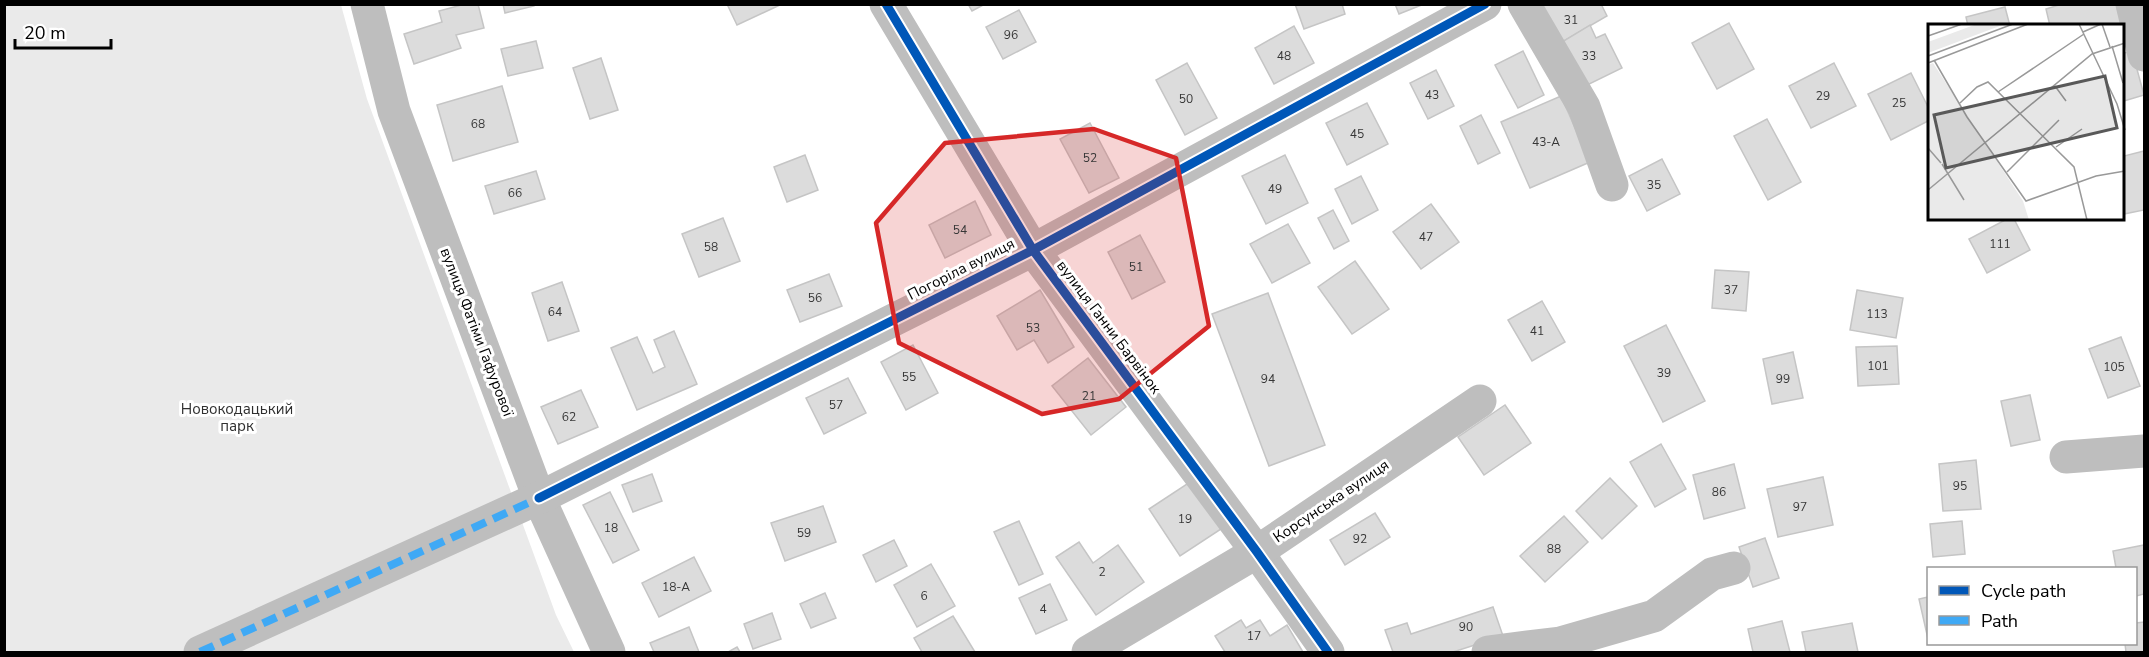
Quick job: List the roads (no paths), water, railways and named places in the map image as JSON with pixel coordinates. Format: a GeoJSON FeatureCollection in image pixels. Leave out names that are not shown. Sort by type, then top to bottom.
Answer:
{"type":"FeatureCollection","features":[{"type":"Feature","properties":{"kind":"street","name":"вулиця Фатіми Гафурової"},"geometry":{"type":"LineString","coordinates":[[367,4],[394,111],[539,498],[609,652]]}},
{"type":"Feature","properties":{"kind":"street","name":"вулиця Ганни Барвінок"},"geometry":{"type":"LineString","coordinates":[[886,4],[1033,250],[1257,552],[1328,652]]}},
{"type":"Feature","properties":{"kind":"street","name":"Погоріла вулиця"},"geometry":{"type":"LineString","coordinates":[[200,652],[539,498],[1033,250],[1485,4]]}},
{"type":"Feature","properties":{"kind":"street"},"geometry":{"type":"LineString","coordinates":[[1524,4],[1584,107],[1612,185]]}},
{"type":"Feature","properties":{"kind":"street"},"geometry":{"type":"LineString","coordinates":[[2132,4],[2145,55]]}},
{"type":"Feature","properties":{"kind":"street","name":"Корсунська вулиця"},"geometry":{"type":"LineString","coordinates":[[1088,652],[1257,552],[1480,401]]}},
{"type":"Feature","properties":{"kind":"street"},"geometry":{"type":"LineString","coordinates":[[2067,457],[2145,451]]}},
{"type":"Feature","properties":{"kind":"street"},"geometry":{"type":"LineString","coordinates":[[1488,652],[1560,643],[1654,616],[1712,574],[1734,568]]}},
{"type":"Feature","properties":{"kind":"park label","name":"Новокодацький парк"},"geometry":{"type":"Point","coordinates":[237,418]}}]}
